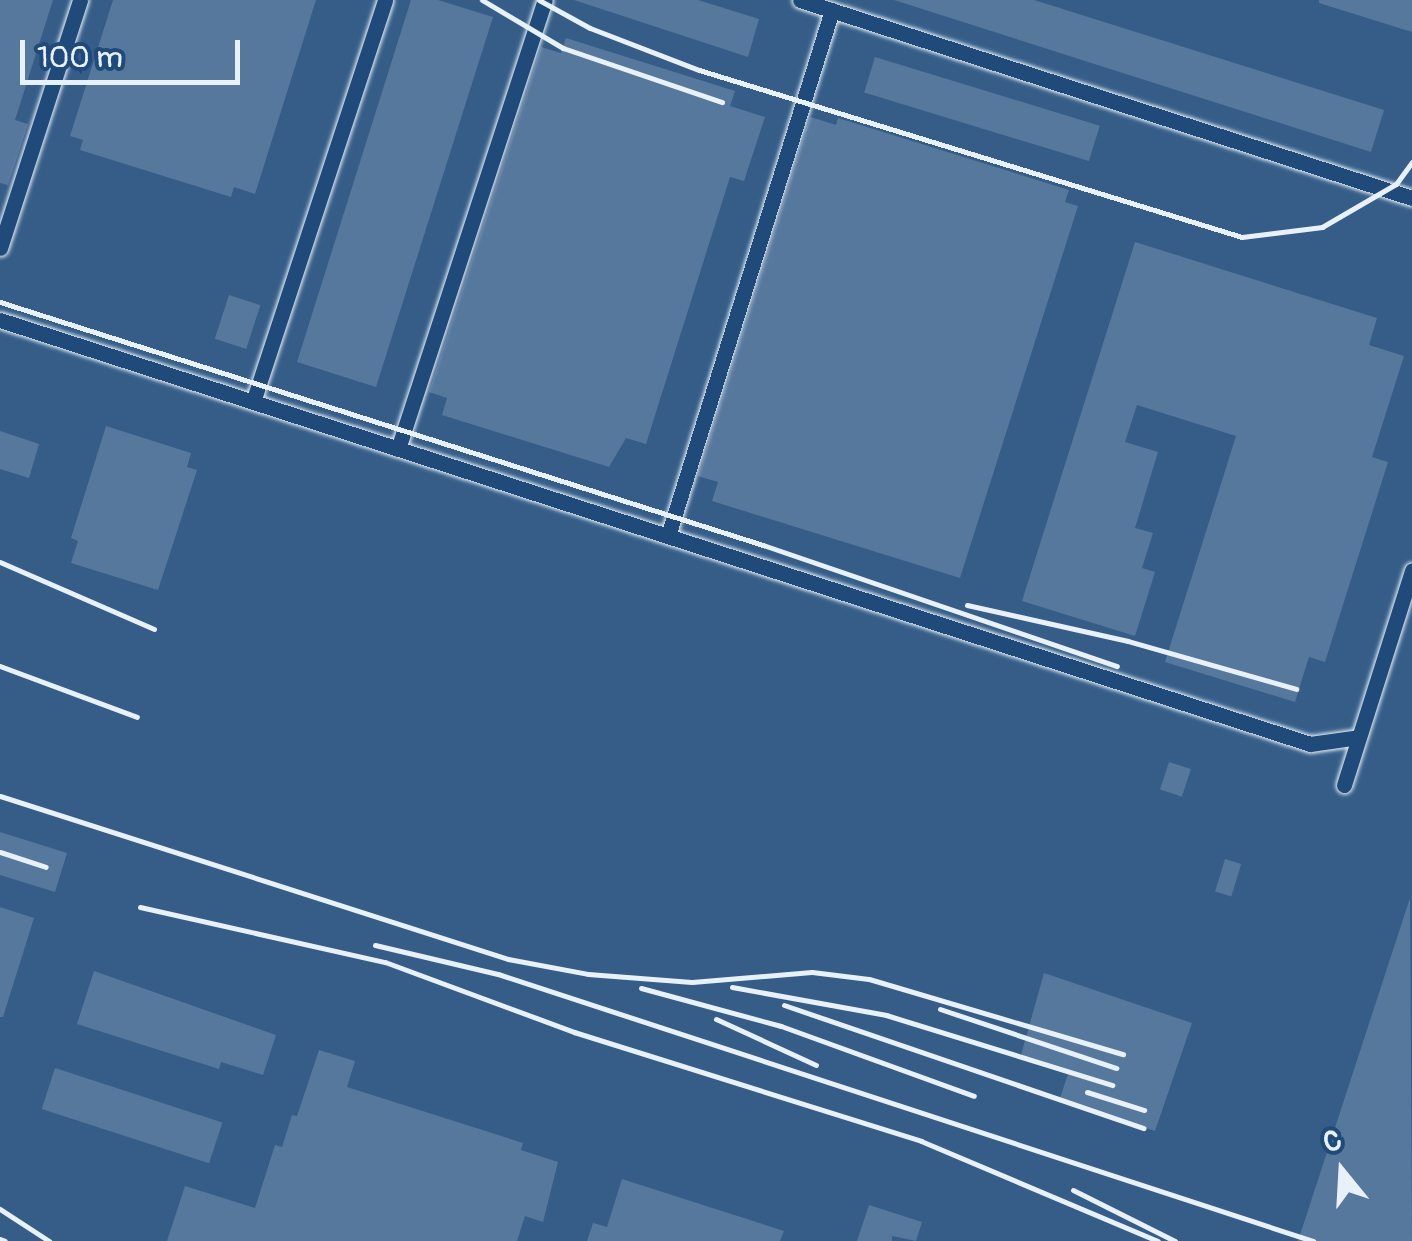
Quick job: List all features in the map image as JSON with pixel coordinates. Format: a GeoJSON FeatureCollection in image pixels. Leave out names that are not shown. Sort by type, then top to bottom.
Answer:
{"type":"FeatureCollection","features":[{"type":"Feature","properties":{"kind":"lane"},"geometry":{"type":"LineString","coordinates":[[0,248],[80,0]]}},
{"type":"Feature","properties":{"kind":"lane"},"geometry":{"type":"LineString","coordinates":[[253,402],[385,0]]}},
{"type":"Feature","properties":{"kind":"lane"},"geometry":{"type":"LineString","coordinates":[[398,449],[545,0]]}},
{"type":"Feature","properties":{"kind":"lane"},"geometry":{"type":"LineString","coordinates":[[800,0],[1412,198]]}},
{"type":"Feature","properties":{"kind":"lane"},"geometry":{"type":"LineString","coordinates":[[668,536],[832,10]]}},
{"type":"Feature","properties":{"kind":"lane"},"geometry":{"type":"LineString","coordinates":[[0,320],[1310,744],[1359,738]]}},
{"type":"Feature","properties":{"kind":"lane"},"geometry":{"type":"LineString","coordinates":[[1344,785],[1412,570]]}},
{"type":"Feature","properties":{"kind":"shaded area"},"geometry":{"type":"Polygon","coordinates":[[[0,0],[1412,0],[1412,1241],[0,1241],[0,0]]]}},
{"type":"Feature","properties":{"kind":"building"},"geometry":{"type":"Polygon","coordinates":[[[0,0],[53,0],[15,120],[28,124],[8,185],[0,183],[0,0]]]}},
{"type":"Feature","properties":{"kind":"building"},"geometry":{"type":"Polygon","coordinates":[[[113,0],[316,0],[255,194],[234,187],[231,197],[80,150],[83,140],[70,136],[113,0]]]}},
{"type":"Feature","properties":{"kind":"building"},"geometry":{"type":"Polygon","coordinates":[[[411,0],[438,0],[493,17],[376,387],[297,362],[411,0]]]}},
{"type":"Feature","properties":{"kind":"building"},"geometry":{"type":"Polygon","coordinates":[[[574,0],[698,0],[759,19],[748,57],[574,0]]]}},
{"type":"Feature","properties":{"kind":"building"},"geometry":{"type":"Polygon","coordinates":[[[894,0],[1034,0],[1384,110],[1371,152],[894,0]]]}},
{"type":"Feature","properties":{"kind":"building"},"geometry":{"type":"Polygon","coordinates":[[[1412,0],[1412,32],[1319,3],[1412,0]]]}},
{"type":"Feature","properties":{"kind":"building"},"geometry":{"type":"Polygon","coordinates":[[[566,38],[735,91],[730,106],[765,117],[744,181],[730,177],[646,444],[626,438],[609,467],[442,415],[447,398],[429,392],[541,47],[561,53],[566,38]]]}},
{"type":"Feature","properties":{"kind":"building"},"geometry":{"type":"Polygon","coordinates":[[[875,57],[1100,126],[1089,161],[864,92],[875,57]]]}},
{"type":"Feature","properties":{"kind":"building"},"geometry":{"type":"Polygon","coordinates":[[[810,117],[836,125],[838,118],[1069,190],[1065,202],[1078,206],[960,578],[712,501],[718,482],[698,476],[810,117]]]}},
{"type":"Feature","properties":{"kind":"building"},"geometry":{"type":"Polygon","coordinates":[[[1135,242],[1377,318],[1369,345],[1404,356],[1372,457],[1388,462],[1325,662],[1309,657],[1295,702],[1165,662],[1236,436],[1137,405],[1125,442],[1158,452],[1135,528],[1153,533],[1142,568],[1155,572],[1135,636],[1022,601],[1135,242]]]}},
{"type":"Feature","properties":{"kind":"building"},"geometry":{"type":"Polygon","coordinates":[[[229,295],[260,305],[246,349],[215,339],[229,295]]]}},
{"type":"Feature","properties":{"kind":"building"},"geometry":{"type":"Polygon","coordinates":[[[106,426],[191,453],[187,467],[197,470],[158,590],[71,563],[78,541],[71,538],[106,426]]]}},
{"type":"Feature","properties":{"kind":"building"},"geometry":{"type":"Polygon","coordinates":[[[0,431],[39,444],[29,478],[0,469],[0,431]]]}},
{"type":"Feature","properties":{"kind":"building"},"geometry":{"type":"Polygon","coordinates":[[[1169,762],[1191,769],[1182,797],[1160,790],[1169,762]]]}},
{"type":"Feature","properties":{"kind":"building"},"geometry":{"type":"Polygon","coordinates":[[[0,832],[67,853],[55,892],[0,875],[0,832]]]}},
{"type":"Feature","properties":{"kind":"building"},"geometry":{"type":"Polygon","coordinates":[[[1225,859],[1241,864],[1231,896],[1215,892],[1225,859]]]}},
{"type":"Feature","properties":{"kind":"building"},"geometry":{"type":"Polygon","coordinates":[[[1410,898],[1412,1241],[1298,1241],[1410,898]]]}},
{"type":"Feature","properties":{"kind":"building"},"geometry":{"type":"Polygon","coordinates":[[[0,907],[34,918],[3,1017],[0,1017],[0,907]]]}},
{"type":"Feature","properties":{"kind":"building"},"geometry":{"type":"Polygon","coordinates":[[[94,971],[276,1035],[263,1075],[221,1062],[219,1069],[77,1024],[94,971]]]}},
{"type":"Feature","properties":{"kind":"building"},"geometry":{"type":"Polygon","coordinates":[[[1044,973],[1192,1023],[1155,1131],[1060,1098],[1069,1071],[1021,1055],[1044,973]]]}},
{"type":"Feature","properties":{"kind":"building"},"geometry":{"type":"Polygon","coordinates":[[[319,1050],[355,1061],[347,1087],[523,1143],[521,1150],[558,1162],[543,1222],[525,1216],[517,1241],[167,1241],[185,1186],[255,1208],[275,1145],[282,1147],[292,1115],[297,1116],[319,1050]]]}},
{"type":"Feature","properties":{"kind":"building"},"geometry":{"type":"Polygon","coordinates":[[[55,1068],[222,1122],[209,1163],[42,1109],[55,1068]]]}},
{"type":"Feature","properties":{"kind":"building"},"geometry":{"type":"Polygon","coordinates":[[[622,1179],[784,1231],[780,1241],[587,1241],[593,1223],[607,1227],[622,1179]]]}},
{"type":"Feature","properties":{"kind":"building"},"geometry":{"type":"Polygon","coordinates":[[[869,1205],[922,1222],[916,1241],[892,1236],[892,1241],[857,1241],[869,1205]]]}},
{"type":"Feature","properties":{"kind":"railway"},"geometry":{"type":"LineString","coordinates":[[482,0],[563,48],[722,102]]}},
{"type":"Feature","properties":{"kind":"railway"},"geometry":{"type":"LineString","coordinates":[[539,0],[590,28],[699,70],[1242,237],[1322,227],[1396,184],[1412,162]]}},
{"type":"Feature","properties":{"kind":"railway"},"geometry":{"type":"LineString","coordinates":[[0,302],[763,545],[1117,666]]}},
{"type":"Feature","properties":{"kind":"railway"},"geometry":{"type":"LineString","coordinates":[[0,562],[154,629]]}},
{"type":"Feature","properties":{"kind":"railway"},"geometry":{"type":"LineString","coordinates":[[967,605],[1128,641],[1296,689]]}},
{"type":"Feature","properties":{"kind":"railway"},"geometry":{"type":"LineString","coordinates":[[0,666],[137,717]]}},
{"type":"Feature","properties":{"kind":"railway"},"geometry":{"type":"LineString","coordinates":[[0,796],[508,959],[588,974],[692,982],[812,972],[869,979],[1123,1054]]}},
{"type":"Feature","properties":{"kind":"railway"},"geometry":{"type":"LineString","coordinates":[[0,852],[46,867]]}},
{"type":"Feature","properties":{"kind":"railway"},"geometry":{"type":"LineString","coordinates":[[140,907],[385,962],[574,1032],[921,1141],[1158,1241]]}},
{"type":"Feature","properties":{"kind":"railway"},"geometry":{"type":"LineString","coordinates":[[375,945],[498,974],[1313,1241]]}},
{"type":"Feature","properties":{"kind":"railway"},"geometry":{"type":"LineString","coordinates":[[732,987],[886,1015],[1112,1085]]}},
{"type":"Feature","properties":{"kind":"railway"},"geometry":{"type":"LineString","coordinates":[[641,988],[781,1026],[974,1096]]}},
{"type":"Feature","properties":{"kind":"railway"},"geometry":{"type":"LineString","coordinates":[[784,1005],[1144,1128]]}},
{"type":"Feature","properties":{"kind":"railway"},"geometry":{"type":"LineString","coordinates":[[940,1009],[1116,1068]]}},
{"type":"Feature","properties":{"kind":"railway"},"geometry":{"type":"LineString","coordinates":[[716,1019],[816,1065]]}},
{"type":"Feature","properties":{"kind":"railway"},"geometry":{"type":"LineString","coordinates":[[1087,1092],[1144,1110]]}},
{"type":"Feature","properties":{"kind":"railway"},"geometry":{"type":"LineString","coordinates":[[1073,1190],[1175,1241]]}},
{"type":"Feature","properties":{"kind":"railway"},"geometry":{"type":"LineString","coordinates":[[0,1209],[49,1241]]}},
{"type":"Feature","properties":{"kind":"railway"},"geometry":{"type":"LineString","coordinates":[[0,1239],[5,1241]]}}]}
